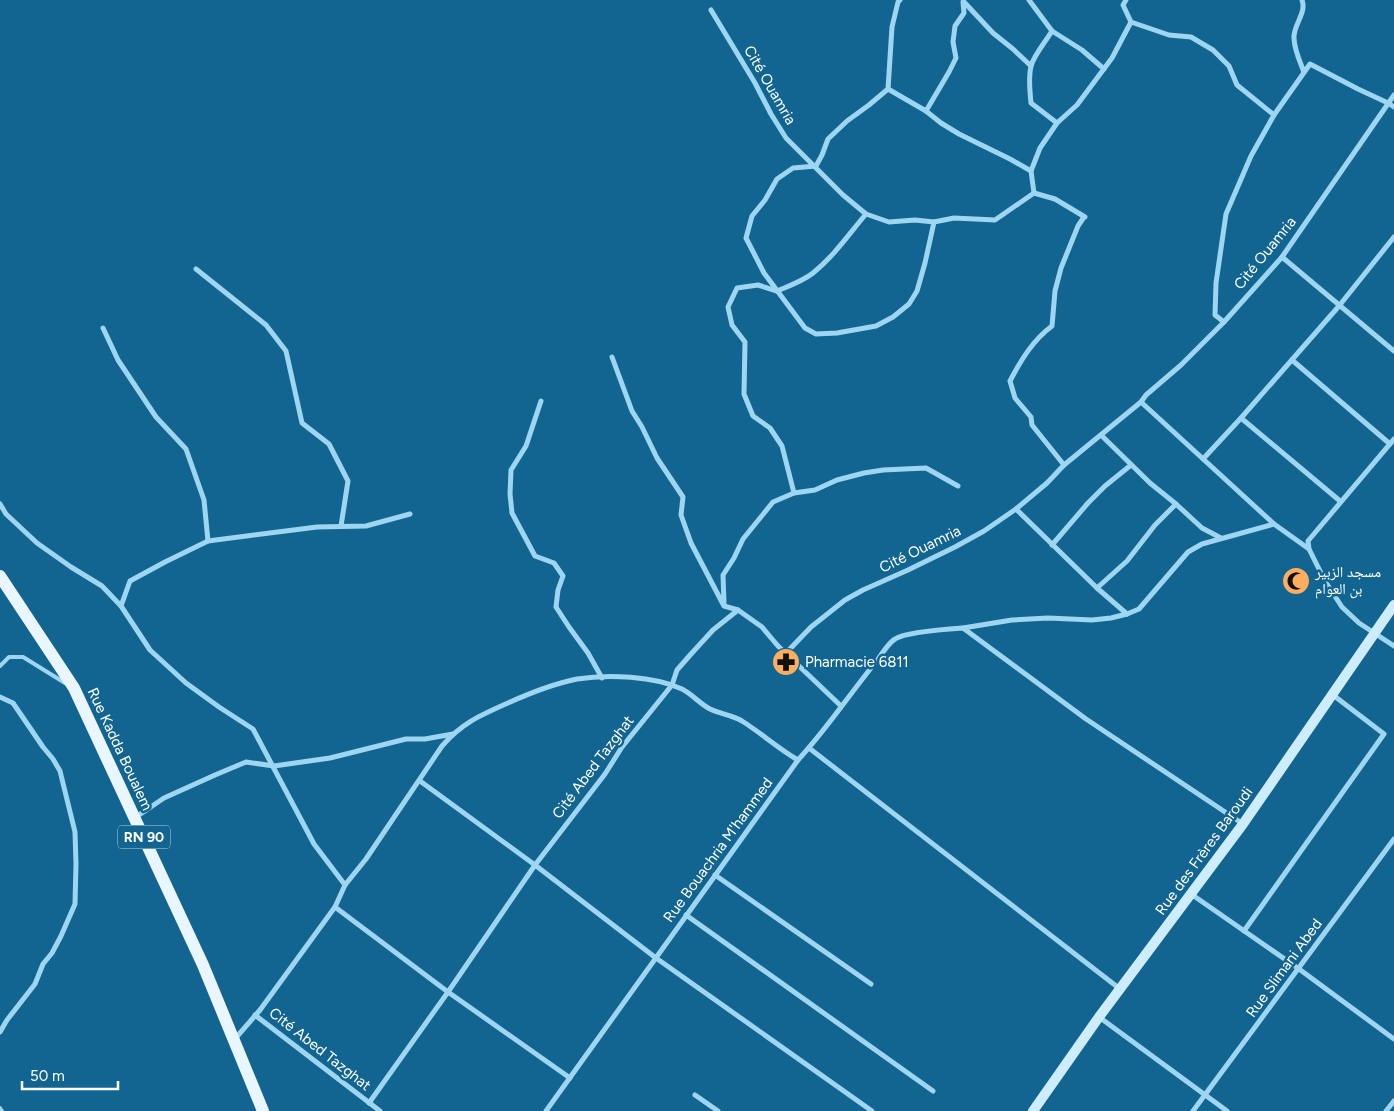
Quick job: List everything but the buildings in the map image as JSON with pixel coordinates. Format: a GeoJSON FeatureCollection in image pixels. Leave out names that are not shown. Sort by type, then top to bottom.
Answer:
{"type":"FeatureCollection","features":[{"type":"Feature","properties":{"kind":"main road","name":"Rue Kadda Boualem"},"geometry":{"type":"LineString","coordinates":[[0,576],[74,688],[203,965],[263,1111]]}},
{"type":"Feature","properties":{"kind":"street"},"geometry":{"type":"LineString","coordinates":[[900,0],[892,27],[888,89],[870,105],[847,121],[828,139],[816,166],[793,168],[777,179],[752,216],[746,238],[764,274],[805,328],[816,334],[838,333],[876,326],[909,304],[917,290],[926,263],[934,222]]}},
{"type":"Feature","properties":{"kind":"street"},"geometry":{"type":"LineString","coordinates":[[1029,0],[1052,32],[1082,50],[1104,69]]}},
{"type":"Feature","properties":{"kind":"street"},"geometry":{"type":"LineString","coordinates":[[1126,0],[1123,5],[1131,22],[1169,35],[1191,37],[1213,50],[1229,66],[1237,85],[1274,115]]}},
{"type":"Feature","properties":{"kind":"street"},"geometry":{"type":"LineString","coordinates":[[1302,0],[1304,4],[1293,36],[1304,72]]}},
{"type":"Feature","properties":{"kind":"street"},"geometry":{"type":"LineString","coordinates":[[926,111],[956,58],[955,26],[964,13],[963,2],[993,33],[1031,66]]}},
{"type":"Feature","properties":{"kind":"street","name":"Cité Ouamria"},"geometry":{"type":"LineString","coordinates":[[711,10],[756,83],[771,114],[786,138],[843,195],[866,214],[890,222],[915,220],[934,222],[954,218],[995,220],[1034,193]]}},
{"type":"Feature","properties":{"kind":"street"},"geometry":{"type":"LineString","coordinates":[[1064,465],[1032,425],[1031,417],[1015,398],[1010,381],[1030,348],[1041,334],[1052,326],[1055,291],[1061,268],[1078,226],[1085,217],[1055,199],[1034,193],[1031,171],[1040,148],[1057,123],[1077,105],[1112,58],[1131,22]]}},
{"type":"Feature","properties":{"kind":"street"},"geometry":{"type":"LineString","coordinates":[[1052,32],[1031,66],[1031,103],[1057,123]]}},
{"type":"Feature","properties":{"kind":"street"},"geometry":{"type":"LineString","coordinates":[[1224,322],[1215,315],[1216,283],[1226,214],[1251,156],[1274,115],[1310,64],[1394,107]]}},
{"type":"Feature","properties":{"kind":"street"},"geometry":{"type":"LineString","coordinates":[[888,89],[926,111],[959,134],[1010,158],[1031,171]]}},
{"type":"Feature","properties":{"kind":"street","name":"Cité Ouamria"},"geometry":{"type":"LineString","coordinates":[[786,653],[811,627],[845,600],[862,590],[955,547],[984,531],[1016,509],[1047,484],[1064,465],[1141,402],[1146,395],[1181,365],[1224,322],[1282,257],[1394,95]]}},
{"type":"Feature","properties":{"kind":"street"},"geometry":{"type":"LineString","coordinates":[[794,493],[782,446],[770,428],[753,416],[744,394],[743,366],[745,342],[732,325],[728,307],[737,288],[758,285],[777,291],[812,274],[832,256],[866,214]]}},
{"type":"Feature","properties":{"kind":"street"},"geometry":{"type":"LineString","coordinates":[[1203,459],[1339,306],[1394,237]]}},
{"type":"Feature","properties":{"kind":"street"},"geometry":{"type":"LineString","coordinates":[[1282,257],[1394,351]]}},
{"type":"Feature","properties":{"kind":"street"},"geometry":{"type":"LineString","coordinates":[[196,268],[266,325],[286,351],[302,424],[329,444],[348,481],[341,526]]}},
{"type":"Feature","properties":{"kind":"street"},"geometry":{"type":"LineString","coordinates":[[104,328],[118,360],[156,417],[186,448],[204,500],[208,540]]}},
{"type":"Feature","properties":{"kind":"street"},"geometry":{"type":"LineString","coordinates":[[612,357],[632,410],[657,458],[683,497],[680,515],[690,542],[724,606],[738,610],[762,627],[778,646],[841,706]]}},
{"type":"Feature","properties":{"kind":"street"},"geometry":{"type":"LineString","coordinates":[[1292,360],[1390,444]]}},
{"type":"Feature","properties":{"kind":"street"},"geometry":{"type":"LineString","coordinates":[[541,401],[526,446],[511,470],[510,494],[512,513],[535,556],[554,563],[563,576],[558,590],[556,607],[588,653],[602,678]]}},
{"type":"Feature","properties":{"kind":"street"},"geometry":{"type":"LineString","coordinates":[[1141,402],[1274,524],[1309,550]]}},
{"type":"Feature","properties":{"kind":"street"},"geometry":{"type":"LineString","coordinates":[[1241,418],[1340,501]]}},
{"type":"Feature","properties":{"kind":"street"},"geometry":{"type":"LineString","coordinates":[[1100,435],[1150,483],[1202,528],[1221,538]]}},
{"type":"Feature","properties":{"kind":"street"},"geometry":{"type":"LineString","coordinates":[[1394,439],[1308,541],[1309,550],[1325,581],[1342,607],[1359,623],[1394,646]]}},
{"type":"Feature","properties":{"kind":"street"},"geometry":{"type":"LineString","coordinates":[[1052,545],[1088,503],[1131,465]]}},
{"type":"Feature","properties":{"kind":"street"},"geometry":{"type":"LineString","coordinates":[[724,606],[723,575],[743,539],[773,502],[794,493],[815,490],[837,480],[864,473],[905,469],[926,468],[958,486]]}},
{"type":"Feature","properties":{"kind":"street"},"geometry":{"type":"LineString","coordinates":[[0,504],[6,514],[38,543],[71,567],[102,586],[121,606],[150,650],[186,683],[253,729],[314,844],[345,885]]}},
{"type":"Feature","properties":{"kind":"street"},"geometry":{"type":"LineString","coordinates":[[1097,588],[1128,561],[1155,525],[1176,504]]}},
{"type":"Feature","properties":{"kind":"street"},"geometry":{"type":"LineString","coordinates":[[1016,509],[1126,614],[1138,609],[1188,552],[1202,544],[1274,524]]}},
{"type":"Feature","properties":{"kind":"street"},"geometry":{"type":"LineString","coordinates":[[121,606],[130,581],[208,540],[317,527],[366,526],[410,514]]}},
{"type":"Feature","properties":{"kind":"street","name":"Rue des Frères Baroudi"},"geometry":{"type":"LineString","coordinates":[[1033,1111],[1099,1017],[1243,824],[1394,606]]}},
{"type":"Feature","properties":{"kind":"street"},"geometry":{"type":"LineString","coordinates":[[672,685],[677,670],[691,654],[713,630],[738,610]]}},
{"type":"Feature","properties":{"kind":"street","name":"Rue Bouachria M'hammed"},"geometry":{"type":"LineString","coordinates":[[546,1111],[798,760],[894,639],[911,634],[1020,620],[1048,618],[1092,620],[1126,614]]}},
{"type":"Feature","properties":{"kind":"street"},"geometry":{"type":"LineString","coordinates":[[963,628],[1086,719],[1243,824]]}},
{"type":"Feature","properties":{"kind":"street","name":"Cité Abed Tazghat"},"geometry":{"type":"LineString","coordinates":[[234,1040],[255,1015],[335,907],[345,885],[366,859],[431,762],[453,734],[475,718],[524,696],[578,679],[623,677],[659,681],[684,690],[709,709],[740,720],[798,760]]}},
{"type":"Feature","properties":{"kind":"street","name":"Cité Abed Tazghat"},"geometry":{"type":"LineString","coordinates":[[369,1103],[535,866],[605,774],[622,747],[672,685]]}},
{"type":"Feature","properties":{"kind":"street"},"geometry":{"type":"LineString","coordinates":[[1244,931],[1384,734],[1333,695]]}},
{"type":"Feature","properties":{"kind":"street"},"geometry":{"type":"LineString","coordinates":[[0,697],[13,703],[54,759],[60,771],[75,832],[76,864],[75,904],[61,936],[52,953],[43,964],[35,984],[0,1032]]}},
{"type":"Feature","properties":{"kind":"street","name":"Cité Abed Tazghat"},"geometry":{"type":"LineString","coordinates":[[135,817],[164,798],[246,762],[274,766],[330,758],[406,739],[425,739],[453,734]]}},
{"type":"Feature","properties":{"kind":"street"},"geometry":{"type":"LineString","coordinates":[[809,748],[1120,989]]}},
{"type":"Feature","properties":{"kind":"street"},"geometry":{"type":"LineString","coordinates":[[420,781],[656,958],[872,1111]]}},
{"type":"Feature","properties":{"kind":"street","name":"Rue Slimani Abed"},"geometry":{"type":"LineString","coordinates":[[1193,1111],[1394,839]]}},
{"type":"Feature","properties":{"kind":"street"},"geometry":{"type":"LineString","coordinates":[[715,875],[871,984]]}},
{"type":"Feature","properties":{"kind":"street"},"geometry":{"type":"LineString","coordinates":[[1191,894],[1394,1039]]}},
{"type":"Feature","properties":{"kind":"street"},"geometry":{"type":"LineString","coordinates":[[335,907],[448,992],[570,1078]]}},
{"type":"Feature","properties":{"kind":"street"},"geometry":{"type":"LineString","coordinates":[[686,915],[933,1091]]}},
{"type":"Feature","properties":{"kind":"street","name":"Cité Abed Tazghat"},"geometry":{"type":"LineString","coordinates":[[255,1015],[380,1111]]}},
{"type":"Feature","properties":{"kind":"street"},"geometry":{"type":"LineString","coordinates":[[1099,1017],[1227,1111]]}},
{"type":"Feature","properties":{"kind":"street"},"geometry":{"type":"LineString","coordinates":[[695,1094],[718,1111]]}},
{"type":"Feature","properties":{"kind":"street"},"geometry":{"type":"LineString","coordinates":[[1386,1111],[1394,1101]]}},
{"type":"Feature","properties":{"kind":"lane"},"geometry":{"type":"LineString","coordinates":[[0,666],[9,657],[23,657],[74,688]]}},
{"type":"Feature","properties":{"kind":"place","name":"مسجد الزبير بن العوام"},"geometry":{"type":"Point","coordinates":[1296,581]}},
{"type":"Feature","properties":{"kind":"place","name":"Pharmacie 6811"},"geometry":{"type":"Point","coordinates":[786,662]}}]}
